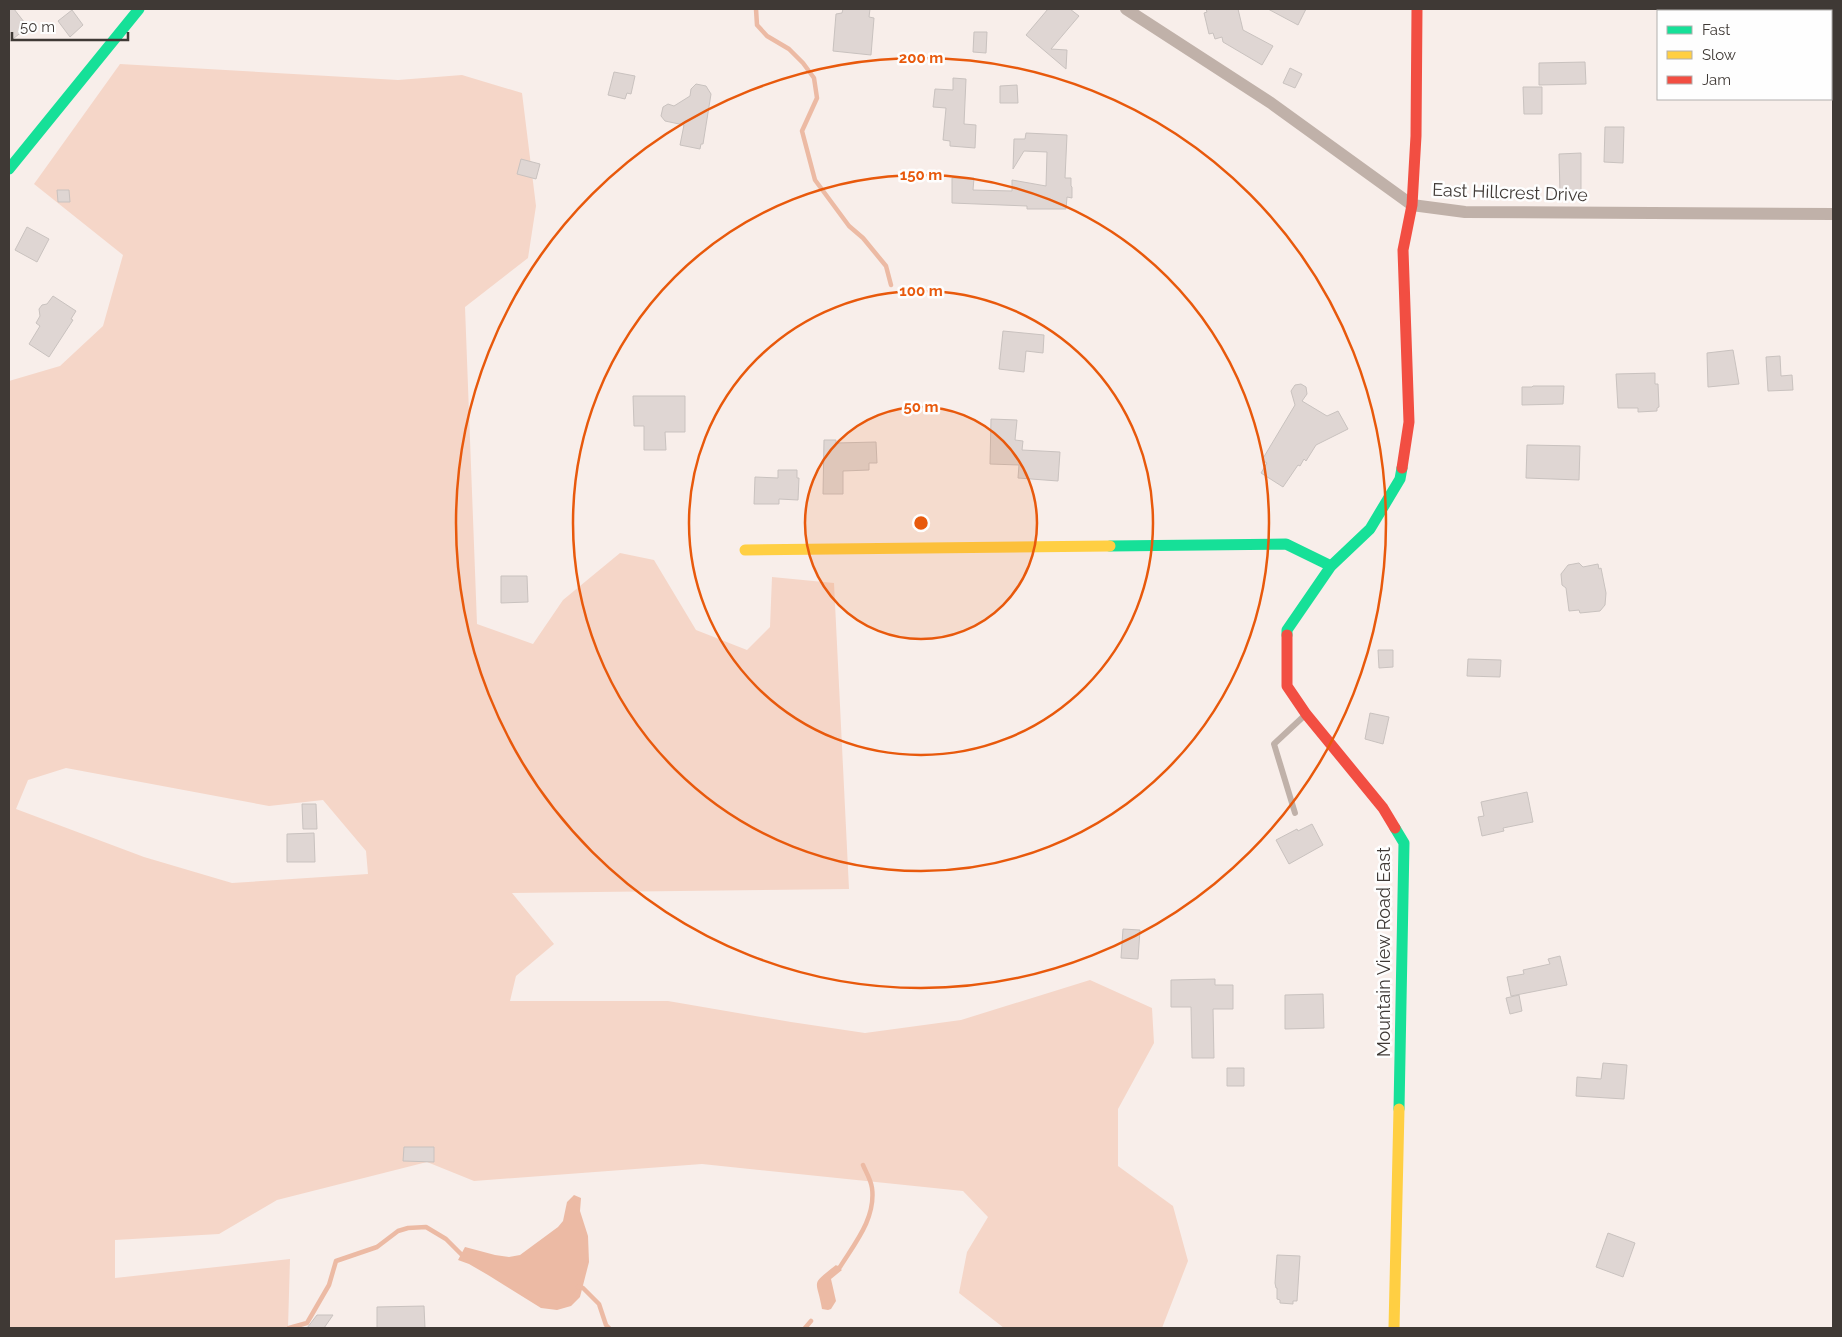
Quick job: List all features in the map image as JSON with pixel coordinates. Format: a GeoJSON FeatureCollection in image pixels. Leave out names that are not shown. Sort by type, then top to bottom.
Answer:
{"type":"FeatureCollection","features":[{"type":"Feature","properties":{"kind":"street"},"geometry":{"type":"LineString","coordinates":[[9,168],[140,9]]}},
{"type":"Feature","properties":{"kind":"street","name":"East Hillcrest Drive"},"geometry":{"type":"LineString","coordinates":[[1126,9],[1271,102],[1412,205],[1465,212],[1833,214]]}},
{"type":"Feature","properties":{"kind":"street","name":"Mountain View Road East"},"geometry":{"type":"LineString","coordinates":[[1394,1328],[1404,843],[1383,808],[1306,714],[1287,686],[1287,630],[1331,566],[1370,529],[1400,479],[1408,422],[1403,250],[1412,205],[1416,136],[1418,9]]}},
{"type":"Feature","properties":{"kind":"street"},"geometry":{"type":"LineString","coordinates":[[745,550],[1286,544],[1331,566]]}},
{"type":"Feature","properties":{"kind":"lane"},"geometry":{"type":"LineString","coordinates":[[1296,813],[1274,744],[1306,714]]}},
{"type":"Feature","properties":{"kind":"shaded area"},"geometry":{"type":"Polygon","coordinates":[[[120,64],[398,80],[462,75],[522,93],[536,206],[528,258],[465,307],[477,624],[533,644],[563,600],[620,553],[654,560],[696,630],[747,650],[770,627],[772,577],[834,583],[849,889],[512,893],[554,944],[516,976],[510,1001],[668,1001],[865,1033],[961,1020],[1090,980],[1152,1008],[1154,1043],[1118,1109],[1118,1166],[1173,1206],[1188,1261],[1162,1328],[1004,1328],[959,1293],[967,1252],[988,1217],[963,1191],[702,1164],[474,1181],[427,1162],[277,1200],[219,1234],[115,1240],[115,1278],[290,1259],[288,1328],[9,1328],[9,381],[60,366],[103,326],[123,255],[34,184],[120,64]],[[66,768],[28,780],[16,809],[144,857],[232,883],[368,874],[366,851],[323,800],[269,806],[66,768]]]}},
{"type":"Feature","properties":{"kind":"shaded area"},"geometry":{"type":"Polygon","coordinates":[[[574,1195],[581,1198],[580,1211],[588,1236],[589,1262],[580,1297],[571,1306],[557,1310],[541,1308],[469,1264],[458,1260],[465,1247],[495,1255],[509,1257],[520,1255],[558,1227],[563,1221],[567,1202],[574,1195]]]}},
{"type":"Feature","properties":{"kind":"shaded area"},"geometry":{"type":"Polygon","coordinates":[[[836,1265],[842,1270],[831,1279],[836,1301],[831,1309],[822,1309],[817,1287],[818,1280],[836,1265]]]}},
{"type":"Feature","properties":{"kind":"building"},"geometry":{"type":"Polygon","coordinates":[[[9,9],[14,9],[28,27],[9,42],[9,9]]]}},
{"type":"Feature","properties":{"kind":"building"},"geometry":{"type":"Polygon","coordinates":[[[843,9],[870,9],[869,17],[874,18],[871,55],[833,51],[836,14],[842,13],[843,9]]]}},
{"type":"Feature","properties":{"kind":"building"},"geometry":{"type":"Polygon","coordinates":[[[1048,9],[1070,9],[1079,16],[1051,49],[1067,50],[1066,69],[1026,35],[1048,9]]]}},
{"type":"Feature","properties":{"kind":"building"},"geometry":{"type":"Polygon","coordinates":[[[1206,9],[1238,9],[1243,30],[1273,46],[1262,65],[1223,42],[1222,37],[1215,39],[1213,33],[1209,34],[1204,13],[1207,12],[1206,9]]]}},
{"type":"Feature","properties":{"kind":"building"},"geometry":{"type":"Polygon","coordinates":[[[1268,9],[1306,9],[1298,25],[1268,9]]]}},
{"type":"Feature","properties":{"kind":"building"},"geometry":{"type":"Polygon","coordinates":[[[72,10],[83,25],[70,37],[58,21],[72,10]]]}},
{"type":"Feature","properties":{"kind":"building"},"geometry":{"type":"Polygon","coordinates":[[[974,32],[987,32],[986,53],[973,52],[974,32]]]}},
{"type":"Feature","properties":{"kind":"building"},"geometry":{"type":"Polygon","coordinates":[[[1585,62],[1586,84],[1539,85],[1539,63],[1585,62]]]}},
{"type":"Feature","properties":{"kind":"building"},"geometry":{"type":"Polygon","coordinates":[[[1290,68],[1302,74],[1295,88],[1283,83],[1290,68]]]}},
{"type":"Feature","properties":{"kind":"building"},"geometry":{"type":"Polygon","coordinates":[[[614,72],[635,76],[631,94],[627,93],[625,99],[608,95],[614,72]]]}},
{"type":"Feature","properties":{"kind":"building"},"geometry":{"type":"Polygon","coordinates":[[[953,78],[966,79],[964,124],[976,125],[975,148],[950,146],[950,141],[943,140],[946,108],[933,107],[935,89],[953,90],[953,78]]]}},
{"type":"Feature","properties":{"kind":"building"},"geometry":{"type":"Polygon","coordinates":[[[696,84],[706,86],[711,94],[703,144],[701,144],[700,149],[680,145],[684,125],[665,121],[661,116],[663,107],[668,104],[674,106],[690,96],[691,89],[696,84]]]}},
{"type":"Feature","properties":{"kind":"building"},"geometry":{"type":"Polygon","coordinates":[[[1017,85],[1018,103],[1000,103],[1000,86],[1017,85]]]}},
{"type":"Feature","properties":{"kind":"building"},"geometry":{"type":"Polygon","coordinates":[[[1523,87],[1542,87],[1542,114],[1524,114],[1523,87]]]}},
{"type":"Feature","properties":{"kind":"building"},"geometry":{"type":"Polygon","coordinates":[[[1605,127],[1624,127],[1623,163],[1604,162],[1605,127]]]}},
{"type":"Feature","properties":{"kind":"building"},"geometry":{"type":"Polygon","coordinates":[[[1026,133],[1067,135],[1065,178],[1071,178],[1072,198],[1067,197],[1066,209],[1027,209],[1027,206],[952,203],[952,178],[974,178],[973,190],[1012,191],[1012,180],[1046,186],[1047,152],[1024,151],[1013,169],[1014,139],[1025,139],[1026,133]]]}},
{"type":"Feature","properties":{"kind":"building"},"geometry":{"type":"Polygon","coordinates":[[[1581,153],[1581,193],[1560,193],[1559,154],[1581,153]]]}},
{"type":"Feature","properties":{"kind":"building"},"geometry":{"type":"Polygon","coordinates":[[[521,159],[540,164],[536,179],[517,174],[521,159]]]}},
{"type":"Feature","properties":{"kind":"building"},"geometry":{"type":"Polygon","coordinates":[[[57,190],[69,190],[70,202],[58,202],[57,190]]]}},
{"type":"Feature","properties":{"kind":"building"},"geometry":{"type":"Polygon","coordinates":[[[27,227],[49,239],[37,262],[15,250],[27,227]]]}},
{"type":"Feature","properties":{"kind":"building"},"geometry":{"type":"Polygon","coordinates":[[[53,296],[76,311],[71,319],[73,320],[49,357],[29,344],[40,326],[36,323],[40,316],[39,309],[42,305],[47,304],[53,296]]]}},
{"type":"Feature","properties":{"kind":"building"},"geometry":{"type":"Polygon","coordinates":[[[1003,331],[1044,335],[1043,353],[1026,351],[1024,372],[999,369],[1003,331]]]}},
{"type":"Feature","properties":{"kind":"building"},"geometry":{"type":"Polygon","coordinates":[[[1733,350],[1739,384],[1708,387],[1707,353],[1733,350]]]}},
{"type":"Feature","properties":{"kind":"building"},"geometry":{"type":"Polygon","coordinates":[[[1780,356],[1781,376],[1792,375],[1793,390],[1768,391],[1766,357],[1780,356]]]}},
{"type":"Feature","properties":{"kind":"building"},"geometry":{"type":"Polygon","coordinates":[[[1655,373],[1655,384],[1658,384],[1659,407],[1657,411],[1638,412],[1638,408],[1618,408],[1616,374],[1655,373]]]}},
{"type":"Feature","properties":{"kind":"building"},"geometry":{"type":"Polygon","coordinates":[[[1301,384],[1306,387],[1307,394],[1302,401],[1327,416],[1338,411],[1348,429],[1316,445],[1306,461],[1304,459],[1300,466],[1298,465],[1283,487],[1261,473],[1267,463],[1262,460],[1295,405],[1291,391],[1295,385],[1301,384]]]}},
{"type":"Feature","properties":{"kind":"building"},"geometry":{"type":"Polygon","coordinates":[[[1564,386],[1563,404],[1522,405],[1522,387],[1564,386]]]}},
{"type":"Feature","properties":{"kind":"building"},"geometry":{"type":"Polygon","coordinates":[[[633,396],[685,396],[685,432],[665,432],[666,450],[644,450],[644,426],[634,426],[633,396]]]}},
{"type":"Feature","properties":{"kind":"building"},"geometry":{"type":"Polygon","coordinates":[[[991,419],[1017,420],[1015,440],[1023,441],[1022,450],[1060,452],[1058,481],[1018,478],[1019,465],[990,464],[991,419]]]}},
{"type":"Feature","properties":{"kind":"building"},"geometry":{"type":"Polygon","coordinates":[[[824,440],[836,440],[836,443],[876,442],[877,463],[869,463],[869,470],[843,471],[843,494],[823,494],[824,440]]]}},
{"type":"Feature","properties":{"kind":"building"},"geometry":{"type":"Polygon","coordinates":[[[1527,445],[1580,446],[1579,480],[1526,478],[1527,445]]]}},
{"type":"Feature","properties":{"kind":"building"},"geometry":{"type":"Polygon","coordinates":[[[778,470],[797,470],[797,478],[799,478],[798,500],[779,499],[779,504],[754,504],[755,477],[778,478],[778,470]]]}},
{"type":"Feature","properties":{"kind":"building"},"geometry":{"type":"Polygon","coordinates":[[[1579,563],[1583,567],[1598,564],[1599,569],[1601,568],[1606,593],[1605,605],[1600,611],[1580,613],[1579,610],[1569,611],[1566,588],[1562,585],[1561,574],[1568,565],[1579,563]]]}},
{"type":"Feature","properties":{"kind":"building"},"geometry":{"type":"Polygon","coordinates":[[[501,576],[527,576],[528,602],[501,603],[501,576]]]}},
{"type":"Feature","properties":{"kind":"building"},"geometry":{"type":"Polygon","coordinates":[[[1378,650],[1393,650],[1393,667],[1379,668],[1378,650]]]}},
{"type":"Feature","properties":{"kind":"building"},"geometry":{"type":"Polygon","coordinates":[[[1468,659],[1501,660],[1500,677],[1467,676],[1468,659]]]}},
{"type":"Feature","properties":{"kind":"building"},"geometry":{"type":"Polygon","coordinates":[[[1370,713],[1389,717],[1383,744],[1365,739],[1370,713]]]}},
{"type":"Feature","properties":{"kind":"building"},"geometry":{"type":"Polygon","coordinates":[[[1527,792],[1533,822],[1503,828],[1504,831],[1482,836],[1478,817],[1484,816],[1481,802],[1527,792]]]}},
{"type":"Feature","properties":{"kind":"building"},"geometry":{"type":"Polygon","coordinates":[[[302,804],[316,804],[317,829],[303,829],[302,804]]]}},
{"type":"Feature","properties":{"kind":"building"},"geometry":{"type":"Polygon","coordinates":[[[1312,824],[1323,845],[1289,864],[1276,840],[1297,829],[1298,831],[1312,824]]]}},
{"type":"Feature","properties":{"kind":"building"},"geometry":{"type":"Polygon","coordinates":[[[314,833],[315,862],[287,862],[287,834],[314,833]]]}},
{"type":"Feature","properties":{"kind":"building"},"geometry":{"type":"Polygon","coordinates":[[[1123,929],[1140,930],[1138,959],[1121,958],[1123,929]]]}},
{"type":"Feature","properties":{"kind":"building"},"geometry":{"type":"Polygon","coordinates":[[[1560,956],[1567,985],[1511,996],[1507,977],[1524,974],[1523,970],[1550,964],[1548,959],[1560,956]]]}},
{"type":"Feature","properties":{"kind":"building"},"geometry":{"type":"Polygon","coordinates":[[[1215,979],[1215,985],[1233,985],[1233,1009],[1213,1009],[1214,1058],[1192,1058],[1191,1007],[1171,1007],[1171,980],[1215,979]]]}},
{"type":"Feature","properties":{"kind":"building"},"geometry":{"type":"Polygon","coordinates":[[[1323,994],[1324,1028],[1285,1029],[1285,995],[1323,994]]]}},
{"type":"Feature","properties":{"kind":"building"},"geometry":{"type":"Polygon","coordinates":[[[1519,995],[1522,1011],[1510,1014],[1506,998],[1519,995]]]}},
{"type":"Feature","properties":{"kind":"building"},"geometry":{"type":"Polygon","coordinates":[[[1603,1063],[1627,1065],[1624,1099],[1576,1096],[1577,1077],[1601,1079],[1603,1063]]]}},
{"type":"Feature","properties":{"kind":"building"},"geometry":{"type":"Polygon","coordinates":[[[1227,1068],[1244,1068],[1244,1086],[1227,1086],[1227,1068]]]}},
{"type":"Feature","properties":{"kind":"building"},"geometry":{"type":"Polygon","coordinates":[[[404,1147],[434,1147],[434,1162],[403,1161],[404,1147]]]}},
{"type":"Feature","properties":{"kind":"building"},"geometry":{"type":"Polygon","coordinates":[[[1608,1233],[1635,1243],[1623,1277],[1596,1267],[1608,1233]]]}},
{"type":"Feature","properties":{"kind":"building"},"geometry":{"type":"Polygon","coordinates":[[[1277,1255],[1300,1256],[1297,1301],[1293,1301],[1293,1304],[1280,1303],[1280,1300],[1277,1299],[1275,1283],[1277,1255]]]}},
{"type":"Feature","properties":{"kind":"building"},"geometry":{"type":"Polygon","coordinates":[[[424,1306],[425,1328],[377,1328],[377,1307],[424,1306]]]}},
{"type":"Feature","properties":{"kind":"building"},"geometry":{"type":"Polygon","coordinates":[[[317,1315],[333,1315],[324,1328],[307,1328],[317,1315]]]}},
{"type":"Feature","properties":{"kind":"waterway"},"geometry":{"type":"LineString","coordinates":[[756,9],[757,25],[767,36],[789,49],[814,78],[817,98],[802,131],[815,180],[849,226],[863,238],[886,266],[891,285]]}},
{"type":"Feature","properties":{"kind":"waterway"},"geometry":{"type":"LineString","coordinates":[[836,1269],[840,1267],[858,1239],[871,1210],[872,1188],[863,1165]]}},
{"type":"Feature","properties":{"kind":"waterway"},"geometry":{"type":"LineString","coordinates":[[289,1328],[307,1323],[329,1285],[336,1261],[377,1247],[398,1231],[408,1228],[426,1227],[446,1239],[465,1256]]}},
{"type":"Feature","properties":{"kind":"waterway"},"geometry":{"type":"LineString","coordinates":[[578,1287],[583,1288],[599,1304],[606,1325],[609,1328]]}},
{"type":"Feature","properties":{"kind":"waterway"},"geometry":{"type":"LineString","coordinates":[[805,1328],[811,1321]]}},
{"type":"Feature","properties":{"kind":"traffic: fast"},"geometry":{"type":"LineString","coordinates":[[9,169],[139,9]]}},
{"type":"Feature","properties":{"kind":"traffic: fast"},"geometry":{"type":"LineString","coordinates":[[1287,635],[1287,630],[1331,566],[1370,529],[1400,479],[1402,468]]}},
{"type":"Feature","properties":{"kind":"traffic: fast"},"geometry":{"type":"LineString","coordinates":[[1110,546],[1286,544],[1331,566]]}},
{"type":"Feature","properties":{"kind":"traffic: fast"},"geometry":{"type":"LineString","coordinates":[[1395,828],[1404,843],[1399,1109]]}},
{"type":"Feature","properties":{"kind":"traffic: slow"},"geometry":{"type":"LineString","coordinates":[[745,550],[1110,546]]}},
{"type":"Feature","properties":{"kind":"traffic: slow"},"geometry":{"type":"LineString","coordinates":[[1394,1328],[1399,1109]]}},
{"type":"Feature","properties":{"kind":"traffic: jam"},"geometry":{"type":"LineString","coordinates":[[1402,468],[1409,422],[1403,250],[1412,205],[1416,136],[1417,9]]}},
{"type":"Feature","properties":{"kind":"traffic: jam"},"geometry":{"type":"LineString","coordinates":[[1287,635],[1287,686],[1306,714],[1383,808],[1395,828]]}}]}
